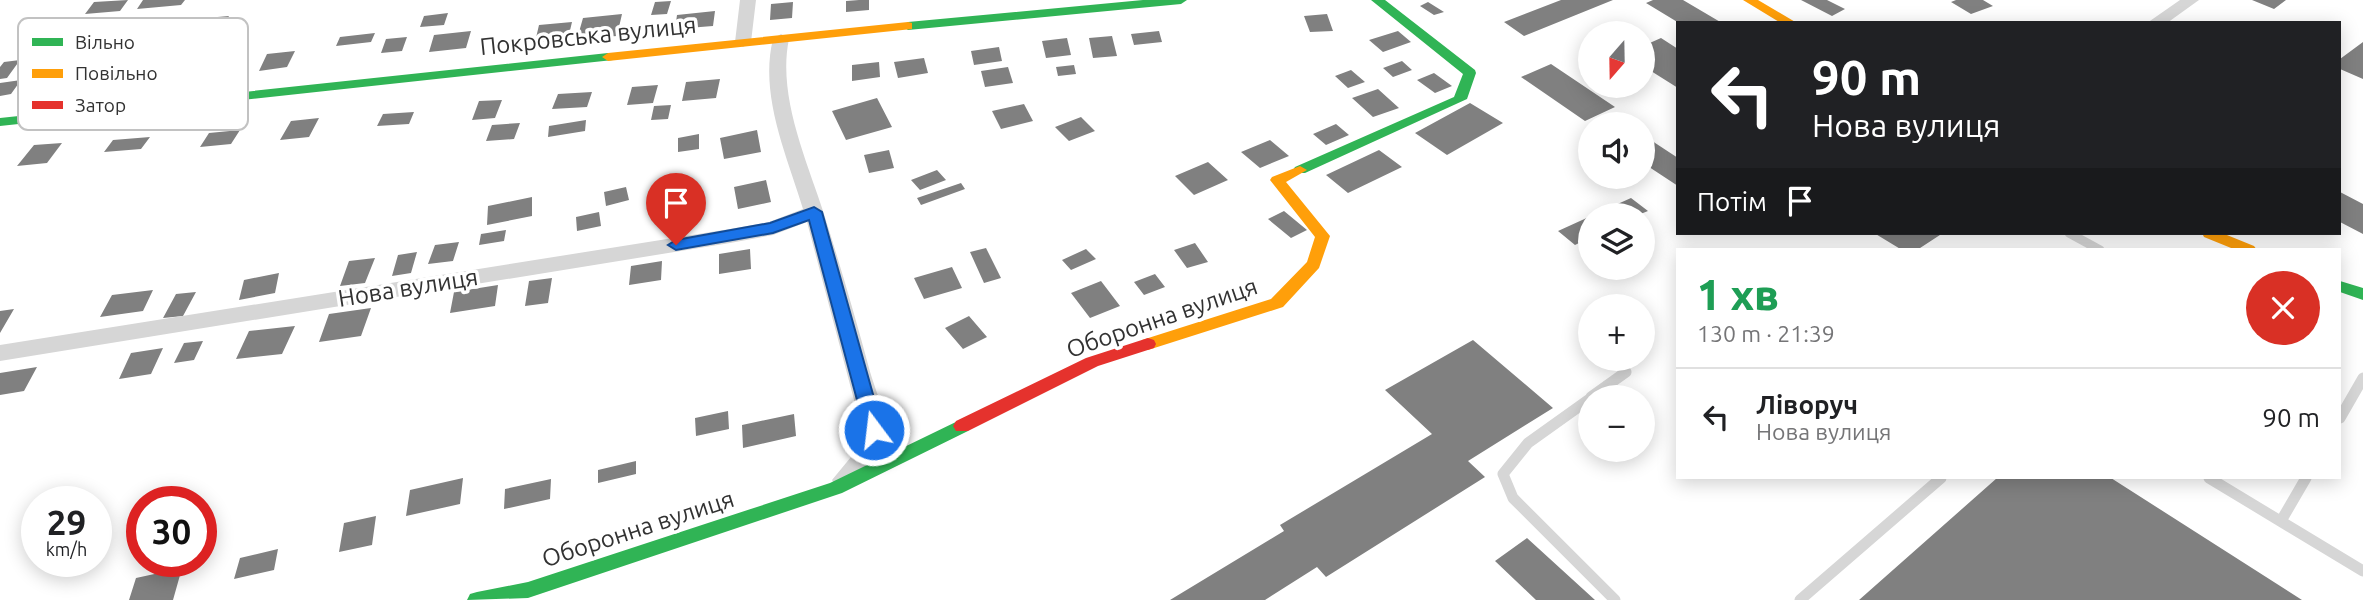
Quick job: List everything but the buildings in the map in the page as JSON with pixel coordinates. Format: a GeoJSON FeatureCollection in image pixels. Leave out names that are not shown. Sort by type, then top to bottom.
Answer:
{"type":"FeatureCollection","features":[{"type":"Feature","properties":{"kind":"street"},"geometry":{"type":"LineString","coordinates":[[743,42],[748,0]]}},
{"type":"Feature","properties":{"kind":"street","name":"Покровська вулиця"},"geometry":{"type":"LineString","coordinates":[[248,95],[743,42],[1181,0]]}},
{"type":"Feature","properties":{"kind":"street","name":"Оборонна вулиця"},"geometry":{"type":"LineString","coordinates":[[477,600],[528,590],[836,488],[1092,362],[1277,303],[1314,264],[1323,236],[1277,180],[1460,99],[1470,74],[1377,0]]}},
{"type":"Feature","properties":{"kind":"street"},"geometry":{"type":"LineString","coordinates":[[1749,0],[1787,21]]}},
{"type":"Feature","properties":{"kind":"street"},"geometry":{"type":"LineString","coordinates":[[2158,21],[2191,0]]}},
{"type":"Feature","properties":{"kind":"street"},"geometry":{"type":"LineString","coordinates":[[781,40],[778,52],[781,105],[814,212],[874,430],[860,463],[836,488]]}},
{"type":"Feature","properties":{"kind":"street","name":"Покровська вулиця"},"geometry":{"type":"LineString","coordinates":[[0,122],[18,120]]}},
{"type":"Feature","properties":{"kind":"street","name":"Нова вулиця"},"geometry":{"type":"LineString","coordinates":[[0,353],[730,236],[773,228],[814,212]]}},
{"type":"Feature","properties":{"kind":"street"},"geometry":{"type":"LineString","coordinates":[[2214,235],[2244,248]]}},
{"type":"Feature","properties":{"kind":"street"},"geometry":{"type":"LineString","coordinates":[[2341,286],[2363,294]]}},
{"type":"Feature","properties":{"kind":"lane"},"geometry":{"type":"LineString","coordinates":[[2074,235],[2096,248]]}},
{"type":"Feature","properties":{"kind":"lane"},"geometry":{"type":"LineString","coordinates":[[1608,385],[1626,372]]}},
{"type":"Feature","properties":{"kind":"lane"},"geometry":{"type":"LineString","coordinates":[[2341,416],[2363,378]]}},
{"type":"Feature","properties":{"kind":"lane"},"geometry":{"type":"LineString","coordinates":[[1578,406],[1528,443],[1503,474],[1513,498],[1615,600]]}},
{"type":"Feature","properties":{"kind":"lane"},"geometry":{"type":"LineString","coordinates":[[1800,600],[1940,479]]}},
{"type":"Feature","properties":{"kind":"lane"},"geometry":{"type":"LineString","coordinates":[[2212,479],[2363,571]]}},
{"type":"Feature","properties":{"kind":"lane"},"geometry":{"type":"LineString","coordinates":[[2281,522],[2305,479]]}},
{"type":"Feature","properties":{"kind":"traffic: fast"},"geometry":{"type":"LineString","coordinates":[[908,26],[1181,0]]}},
{"type":"Feature","properties":{"kind":"traffic: fast"},"geometry":{"type":"LineString","coordinates":[[1300,170],[1460,99],[1470,73],[1377,0]]}},
{"type":"Feature","properties":{"kind":"traffic: fast"},"geometry":{"type":"LineString","coordinates":[[248,95],[608,57]]}},
{"type":"Feature","properties":{"kind":"traffic: fast"},"geometry":{"type":"LineString","coordinates":[[0,122],[18,120]]}},
{"type":"Feature","properties":{"kind":"traffic: fast"},"geometry":{"type":"LineString","coordinates":[[2341,286],[2363,294]]}},
{"type":"Feature","properties":{"kind":"traffic: fast"},"geometry":{"type":"LineString","coordinates":[[477,600],[528,590],[836,488],[962,426]]}},
{"type":"Feature","properties":{"kind":"traffic: slow"},"geometry":{"type":"LineString","coordinates":[[1749,0],[1787,21]]}},
{"type":"Feature","properties":{"kind":"traffic: slow"},"geometry":{"type":"LineString","coordinates":[[608,57],[908,26]]}},
{"type":"Feature","properties":{"kind":"traffic: slow"},"geometry":{"type":"LineString","coordinates":[[1148,344],[1277,303],[1314,264],[1323,236],[1277,180],[1300,170]]}},
{"type":"Feature","properties":{"kind":"traffic: slow"},"geometry":{"type":"LineString","coordinates":[[2214,235],[2244,248]]}},
{"type":"Feature","properties":{"kind":"traffic: jam"},"geometry":{"type":"LineString","coordinates":[[962,426],[1092,362],[1148,344]]}},
{"type":"Feature","properties":{"kind":"route"},"geometry":{"type":"LineString","coordinates":[[676,245],[773,228],[814,212],[874,430]]}}]}
